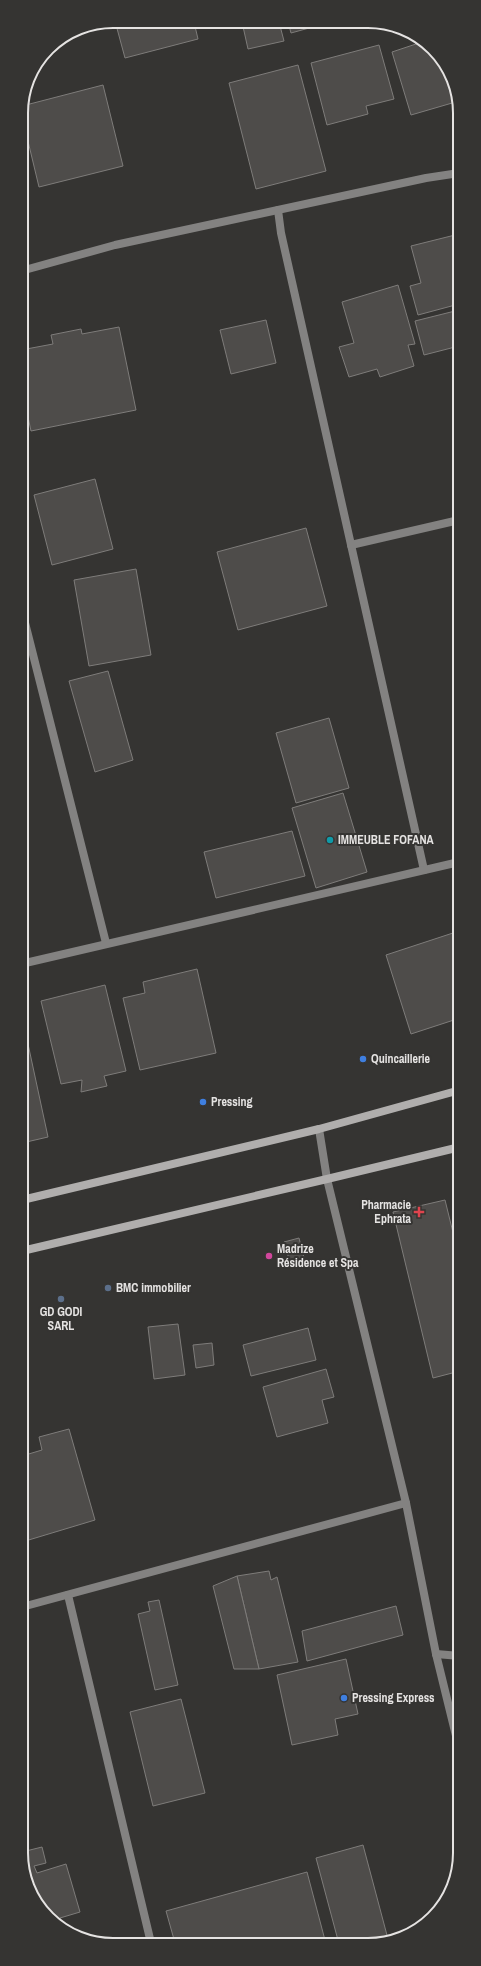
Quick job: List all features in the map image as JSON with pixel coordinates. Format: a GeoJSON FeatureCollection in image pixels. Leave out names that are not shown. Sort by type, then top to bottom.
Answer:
{"type":"FeatureCollection","features":[{"type":"Feature","properties":{"kind":"main road"},"geometry":{"type":"LineString","coordinates":[[28,1199],[320,1129],[453,1092]]}},
{"type":"Feature","properties":{"kind":"main road"},"geometry":{"type":"LineString","coordinates":[[28,1249],[327,1180],[453,1149]]}},
{"type":"Feature","properties":{"kind":"street"},"geometry":{"type":"LineString","coordinates":[[28,269],[115,245],[426,178],[453,174]]}},
{"type":"Feature","properties":{"kind":"street"},"geometry":{"type":"LineString","coordinates":[[278,210],[281,233],[424,870]]}},
{"type":"Feature","properties":{"kind":"street"},"geometry":{"type":"LineString","coordinates":[[351,545],[453,521]]}},
{"type":"Feature","properties":{"kind":"street"},"geometry":{"type":"LineString","coordinates":[[28,636],[106,944]]}},
{"type":"Feature","properties":{"kind":"street"},"geometry":{"type":"LineString","coordinates":[[28,963],[453,864]]}},
{"type":"Feature","properties":{"kind":"street"},"geometry":{"type":"LineString","coordinates":[[320,1129],[327,1180],[406,1503],[436,1654],[453,1723]]}},
{"type":"Feature","properties":{"kind":"street"},"geometry":{"type":"LineString","coordinates":[[28,1606],[406,1503]]}},
{"type":"Feature","properties":{"kind":"street"},"geometry":{"type":"LineString","coordinates":[[68,1596],[150,1938]]}},
{"type":"Feature","properties":{"kind":"street"},"geometry":{"type":"LineString","coordinates":[[436,1654],[453,1655]]}},
{"type":"Feature","properties":{"kind":"building"},"geometry":{"type":"Polygon","coordinates":[[[117,28],[195,28],[198,39],[125,58],[117,28]]]}},
{"type":"Feature","properties":{"kind":"building"},"geometry":{"type":"Polygon","coordinates":[[[243,28],[281,28],[284,41],[248,49],[243,28]]]}},
{"type":"Feature","properties":{"kind":"building"},"geometry":{"type":"Polygon","coordinates":[[[290,28],[309,28],[291,33],[290,28]]]}},
{"type":"Feature","properties":{"kind":"building"},"geometry":{"type":"Polygon","coordinates":[[[417,44],[424,49],[439,66],[444,75],[450,91],[452,103],[411,115],[392,52],[417,44]]]}},
{"type":"Feature","properties":{"kind":"building"},"geometry":{"type":"Polygon","coordinates":[[[379,45],[394,99],[366,106],[368,114],[327,125],[311,63],[379,45]]]}},
{"type":"Feature","properties":{"kind":"building"},"geometry":{"type":"Polygon","coordinates":[[[298,65],[326,171],[256,189],[229,83],[298,65]]]}},
{"type":"Feature","properties":{"kind":"building"},"geometry":{"type":"Polygon","coordinates":[[[103,85],[123,166],[39,187],[28,141],[29,104],[103,85]]]}},
{"type":"Feature","properties":{"kind":"building"},"geometry":{"type":"Polygon","coordinates":[[[453,236],[453,306],[418,315],[410,286],[421,283],[411,246],[453,236]]]}},
{"type":"Feature","properties":{"kind":"building"},"geometry":{"type":"Polygon","coordinates":[[[398,285],[415,344],[408,345],[414,366],[380,377],[377,369],[349,377],[339,347],[354,343],[342,302],[398,285]]]}},
{"type":"Feature","properties":{"kind":"building"},"geometry":{"type":"Polygon","coordinates":[[[453,312],[453,348],[424,355],[415,321],[453,312]]]}},
{"type":"Feature","properties":{"kind":"building"},"geometry":{"type":"Polygon","coordinates":[[[266,320],[276,363],[231,374],[220,330],[266,320]]]}},
{"type":"Feature","properties":{"kind":"building"},"geometry":{"type":"Polygon","coordinates":[[[119,327],[136,410],[31,431],[28,417],[28,349],[53,344],[51,335],[81,329],[82,334],[119,327]]]}},
{"type":"Feature","properties":{"kind":"building"},"geometry":{"type":"Polygon","coordinates":[[[95,479],[113,549],[52,565],[34,495],[95,479]]]}},
{"type":"Feature","properties":{"kind":"building"},"geometry":{"type":"Polygon","coordinates":[[[306,528],[327,606],[238,630],[217,552],[306,528]]]}},
{"type":"Feature","properties":{"kind":"building"},"geometry":{"type":"Polygon","coordinates":[[[136,569],[151,655],[89,666],[74,580],[136,569]]]}},
{"type":"Feature","properties":{"kind":"building"},"geometry":{"type":"Polygon","coordinates":[[[108,671],[133,760],[95,772],[69,681],[108,671]]]}},
{"type":"Feature","properties":{"kind":"building"},"geometry":{"type":"Polygon","coordinates":[[[329,718],[349,788],[296,803],[276,733],[329,718]]]}},
{"type":"Feature","properties":{"kind":"building","name":"IMMEUBLE FOFANA"},"geometry":{"type":"Polygon","coordinates":[[[343,793],[367,872],[316,888],[292,808],[343,793]]]}},
{"type":"Feature","properties":{"kind":"building"},"geometry":{"type":"Polygon","coordinates":[[[292,831],[305,876],[216,898],[204,852],[292,831]]]}},
{"type":"Feature","properties":{"kind":"building"},"geometry":{"type":"Polygon","coordinates":[[[453,933],[453,1020],[411,1034],[386,955],[453,933]]]}},
{"type":"Feature","properties":{"kind":"building"},"geometry":{"type":"Polygon","coordinates":[[[197,969],[216,1053],[140,1070],[123,998],[145,993],[143,982],[197,969]]]}},
{"type":"Feature","properties":{"kind":"building"},"geometry":{"type":"Polygon","coordinates":[[[105,985],[126,1071],[104,1076],[107,1086],[81,1092],[82,1080],[61,1084],[41,1001],[105,985]]]}},
{"type":"Feature","properties":{"kind":"building"},"geometry":{"type":"Polygon","coordinates":[[[28,1044],[48,1137],[28,1142],[28,1044]]]}},
{"type":"Feature","properties":{"kind":"building"},"geometry":{"type":"Polygon","coordinates":[[[445,1200],[453,1233],[453,1373],[433,1378],[393,1212],[445,1200]]]}},
{"type":"Feature","properties":{"kind":"building"},"geometry":{"type":"Polygon","coordinates":[[[299,1238],[305,1262],[291,1266],[284,1242],[299,1238]]]}},
{"type":"Feature","properties":{"kind":"building"},"geometry":{"type":"Polygon","coordinates":[[[178,1324],[185,1375],[154,1379],[148,1327],[178,1324]]]}},
{"type":"Feature","properties":{"kind":"building"},"geometry":{"type":"Polygon","coordinates":[[[308,1328],[316,1360],[251,1376],[243,1345],[308,1328]]]}},
{"type":"Feature","properties":{"kind":"building"},"geometry":{"type":"Polygon","coordinates":[[[212,1343],[214,1365],[196,1368],[193,1345],[212,1343]]]}},
{"type":"Feature","properties":{"kind":"building"},"geometry":{"type":"Polygon","coordinates":[[[326,1369],[334,1397],[322,1400],[328,1423],[277,1437],[263,1387],[326,1369]]]}},
{"type":"Feature","properties":{"kind":"building"},"geometry":{"type":"Polygon","coordinates":[[[69,1429],[95,1520],[28,1540],[28,1454],[42,1450],[39,1437],[69,1429]]]}},
{"type":"Feature","properties":{"kind":"building"},"geometry":{"type":"Polygon","coordinates":[[[269,1571],[271,1580],[277,1577],[298,1662],[259,1669],[237,1576],[269,1571]]]}},
{"type":"Feature","properties":{"kind":"building"},"geometry":{"type":"Polygon","coordinates":[[[237,1576],[259,1669],[234,1669],[213,1586],[237,1576]]]}},
{"type":"Feature","properties":{"kind":"building"},"geometry":{"type":"Polygon","coordinates":[[[159,1600],[178,1685],[155,1690],[138,1614],[150,1611],[148,1602],[159,1600]]]}},
{"type":"Feature","properties":{"kind":"building"},"geometry":{"type":"Polygon","coordinates":[[[396,1606],[403,1635],[307,1661],[302,1631],[396,1606]]]}},
{"type":"Feature","properties":{"kind":"building"},"geometry":{"type":"Polygon","coordinates":[[[346,1659],[358,1714],[335,1719],[338,1735],[292,1745],[277,1675],[346,1659]]]}},
{"type":"Feature","properties":{"kind":"building"},"geometry":{"type":"Polygon","coordinates":[[[181,1699],[205,1793],[153,1806],[130,1712],[181,1699]]]}},
{"type":"Feature","properties":{"kind":"building"},"geometry":{"type":"Polygon","coordinates":[[[363,1845],[387,1935],[368,1938],[337,1938],[316,1858],[363,1845]]]}},
{"type":"Feature","properties":{"kind":"building"},"geometry":{"type":"Polygon","coordinates":[[[42,1847],[46,1863],[34,1866],[37,1873],[66,1864],[80,1912],[60,1918],[61,1920],[49,1909],[39,1896],[34,1886],[29,1864],[28,1850],[42,1847]]]}},
{"type":"Feature","properties":{"kind":"building"},"geometry":{"type":"Polygon","coordinates":[[[307,1872],[324,1938],[174,1938],[166,1911],[307,1872]]]}},
{"type":"Feature","properties":{"kind":"place","name":"IMMEUBLE FOFANA"},"geometry":{"type":"Point","coordinates":[330,840]}},
{"type":"Feature","properties":{"kind":"place","name":"Quincaillerie"},"geometry":{"type":"Point","coordinates":[363,1059]}},
{"type":"Feature","properties":{"kind":"place","name":"Pressing"},"geometry":{"type":"Point","coordinates":[203,1102]}},
{"type":"Feature","properties":{"kind":"place","name":"Pharmacie Ephrata"},"geometry":{"type":"Point","coordinates":[419,1212]}},
{"type":"Feature","properties":{"kind":"place","name":"Madrize Résidence et Spa"},"geometry":{"type":"Point","coordinates":[269,1256]}},
{"type":"Feature","properties":{"kind":"place","name":"BMC immobilier"},"geometry":{"type":"Point","coordinates":[108,1288]}},
{"type":"Feature","properties":{"kind":"place","name":"GD GODI SARL"},"geometry":{"type":"Point","coordinates":[61,1299]}},
{"type":"Feature","properties":{"kind":"place","name":"Pressing Express"},"geometry":{"type":"Point","coordinates":[344,1698]}}]}
